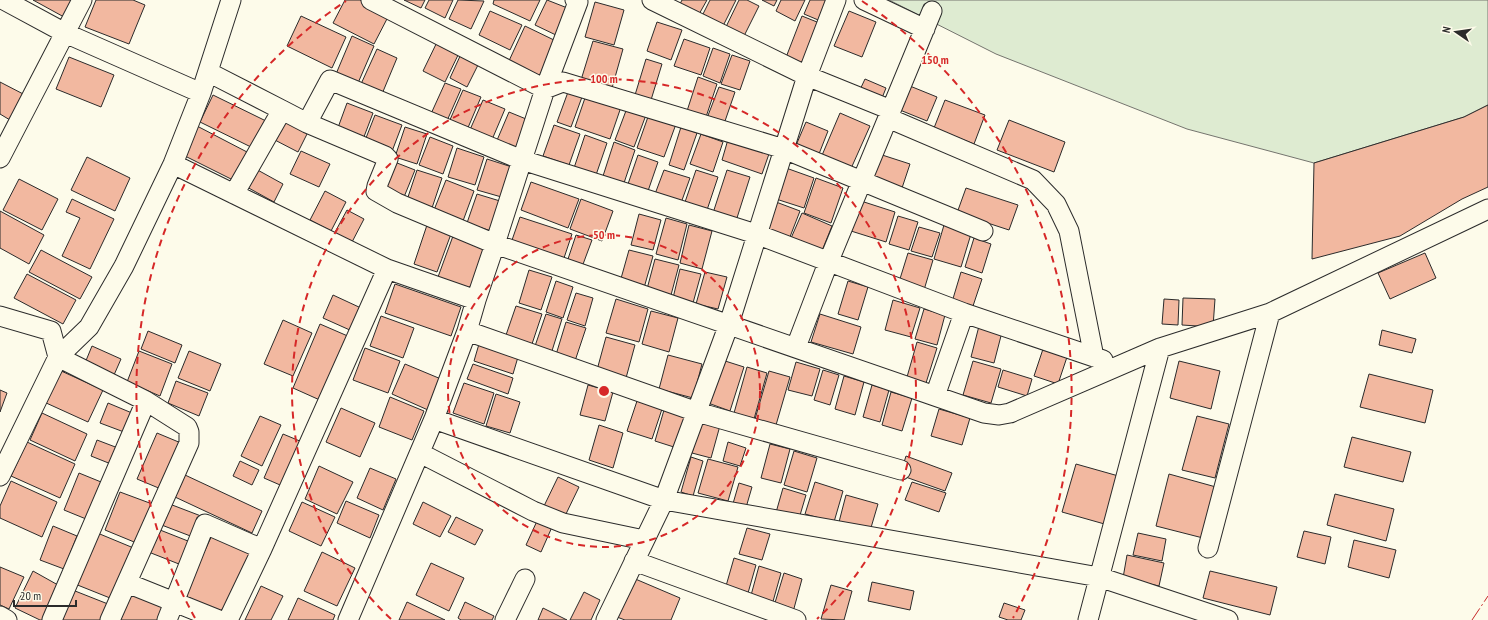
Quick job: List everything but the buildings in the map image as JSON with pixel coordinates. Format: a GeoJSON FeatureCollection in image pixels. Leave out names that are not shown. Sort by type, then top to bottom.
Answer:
{"type":"FeatureCollection","features":[{"type":"Feature","properties":{"kind":"street"},"geometry":{"type":"LineString","coordinates":[[4,0],[65,33],[201,93]]}},
{"type":"Feature","properties":{"kind":"street"},"geometry":{"type":"LineString","coordinates":[[0,158],[82,0]]}},
{"type":"Feature","properties":{"kind":"street"},"geometry":{"type":"LineString","coordinates":[[0,476],[58,357],[89,327],[124,266],[173,164],[201,93],[231,0]]}},
{"type":"Feature","properties":{"kind":"street"},"geometry":{"type":"LineString","coordinates":[[372,0],[545,89],[563,82],[784,149],[983,231]]}},
{"type":"Feature","properties":{"kind":"street"},"geometry":{"type":"LineString","coordinates":[[652,0],[807,76],[1033,180],[1056,204],[1069,231],[1094,357]]}},
{"type":"Feature","properties":{"kind":"street"},"geometry":{"type":"LineString","coordinates":[[606,620],[664,500],[697,412],[729,324],[756,234],[807,76],[836,0]]}},
{"type":"Feature","properties":{"kind":"street"},"geometry":{"type":"LineString","coordinates":[[864,0],[925,29]]}},
{"type":"Feature","properties":{"kind":"street"},"geometry":{"type":"LineString","coordinates":[[348,620],[434,419],[467,331],[545,89],[577,1]]}},
{"type":"Feature","properties":{"kind":"street"},"geometry":{"type":"LineString","coordinates":[[796,347],[828,263],[932,11]]}},
{"type":"Feature","properties":{"kind":"street"},"geometry":{"type":"LineString","coordinates":[[208,72],[307,122],[385,156],[388,159],[376,191],[397,203],[495,244],[984,413],[1004,414],[1160,348],[1270,313],[1488,209]]}},
{"type":"Feature","properties":{"kind":"street"},"geometry":{"type":"LineString","coordinates":[[307,122],[330,80],[522,160],[756,234],[828,263],[964,313],[1120,366]]}},
{"type":"Feature","properties":{"kind":"street"},"geometry":{"type":"LineString","coordinates":[[234,194],[282,110]]}},
{"type":"Feature","properties":{"kind":"street"},"geometry":{"type":"LineString","coordinates":[[173,164],[387,269],[476,300]]}},
{"type":"Feature","properties":{"kind":"street"},"geometry":{"type":"LineString","coordinates":[[228,620],[262,549],[387,269]]}},
{"type":"Feature","properties":{"kind":"street"},"geometry":{"type":"LineString","coordinates":[[935,396],[964,313]]}},
{"type":"Feature","properties":{"kind":"street"},"geometry":{"type":"LineString","coordinates":[[1208,548],[1270,313]]}},
{"type":"Feature","properties":{"kind":"street"},"geometry":{"type":"LineString","coordinates":[[0,316],[51,331],[58,357],[146,401],[187,427],[189,432],[189,443],[110,620]]}},
{"type":"Feature","properties":{"kind":"street"},"geometry":{"type":"LineString","coordinates":[[467,331],[697,412],[901,470]]}},
{"type":"Feature","properties":{"kind":"street"},"geometry":{"type":"LineString","coordinates":[[1088,620],[1160,348]]}},
{"type":"Feature","properties":{"kind":"street"},"geometry":{"type":"LineString","coordinates":[[52,620],[146,401]]}},
{"type":"Feature","properties":{"kind":"street"},"geometry":{"type":"LineString","coordinates":[[434,419],[664,500],[1099,577],[1228,620]]}},
{"type":"Feature","properties":{"kind":"street"},"geometry":{"type":"LineString","coordinates":[[420,453],[533,511],[563,523],[644,540]]}},
{"type":"Feature","properties":{"kind":"street"},"geometry":{"type":"LineString","coordinates":[[167,620],[205,524],[262,549]]}},
{"type":"Feature","properties":{"kind":"street"},"geometry":{"type":"LineString","coordinates":[[634,561],[796,620]]}},
{"type":"Feature","properties":{"kind":"street"},"geometry":{"type":"LineString","coordinates":[[505,620],[525,580]]}},
{"type":"Feature","properties":{"kind":"street"},"geometry":{"type":"LineString","coordinates":[[127,583],[219,620]]}},
{"type":"Feature","properties":{"kind":"street"},"geometry":{"type":"LineString","coordinates":[[0,616],[7,620]]}},
{"type":"Feature","properties":{"kind":"green space"},"geometry":{"type":"Polygon","coordinates":[[[889,0],[1488,0],[1488,105],[1464,117],[1314,163],[1187,129],[996,54],[889,0]]]}},
{"type":"Feature","properties":{"kind":"power"},"geometry":{"type":"LineString","coordinates":[[1472,620],[1488,596]]}}]}
